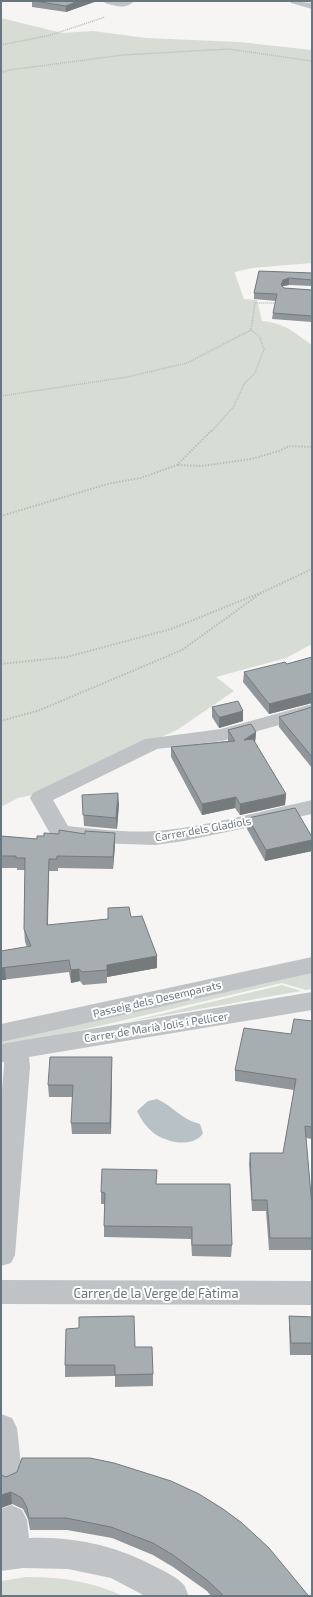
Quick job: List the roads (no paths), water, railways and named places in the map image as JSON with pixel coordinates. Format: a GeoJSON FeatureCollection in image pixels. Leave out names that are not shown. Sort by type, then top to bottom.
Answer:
{"type":"FeatureCollection","features":[{"type":"Feature","properties":{"kind":"street"},"geometry":{"type":"LineString","coordinates":[[109,1],[125,2]]}},
{"type":"Feature","properties":{"kind":"street"},"geometry":{"type":"LineString","coordinates":[[295,1],[312,6]]}},
{"type":"Feature","properties":{"kind":"street","name":"Carrer dels Gladiols"},"geometry":{"type":"LineString","coordinates":[[312,710],[222,735],[152,743],[41,798],[60,832],[125,838],[155,838],[184,834],[312,807]]}},
{"type":"Feature","properties":{"kind":"street","name":"Passeig dels Desemparats"},"geometry":{"type":"LineString","coordinates":[[6,1046],[312,965]]}},
{"type":"Feature","properties":{"kind":"street","name":"Carrer de Marià Jolis i Pellicer"},"geometry":{"type":"LineString","coordinates":[[6,1046],[125,1031],[312,1001]]}},
{"type":"Feature","properties":{"kind":"street"},"geometry":{"type":"LineString","coordinates":[[1,1255],[17,1067],[6,1046]]}},
{"type":"Feature","properties":{"kind":"street","name":"Carrer de la Verge de Fàtima"},"geometry":{"type":"LineString","coordinates":[[1,1292],[312,1293]]}},
{"type":"Feature","properties":{"kind":"street"},"geometry":{"type":"LineString","coordinates":[[1,1428],[6,1473]]}},
{"type":"Feature","properties":{"kind":"street"},"geometry":{"type":"LineString","coordinates":[[11,1520],[8,1555],[42,1552],[77,1555],[119,1565],[159,1585],[172,1596]]}}]}
